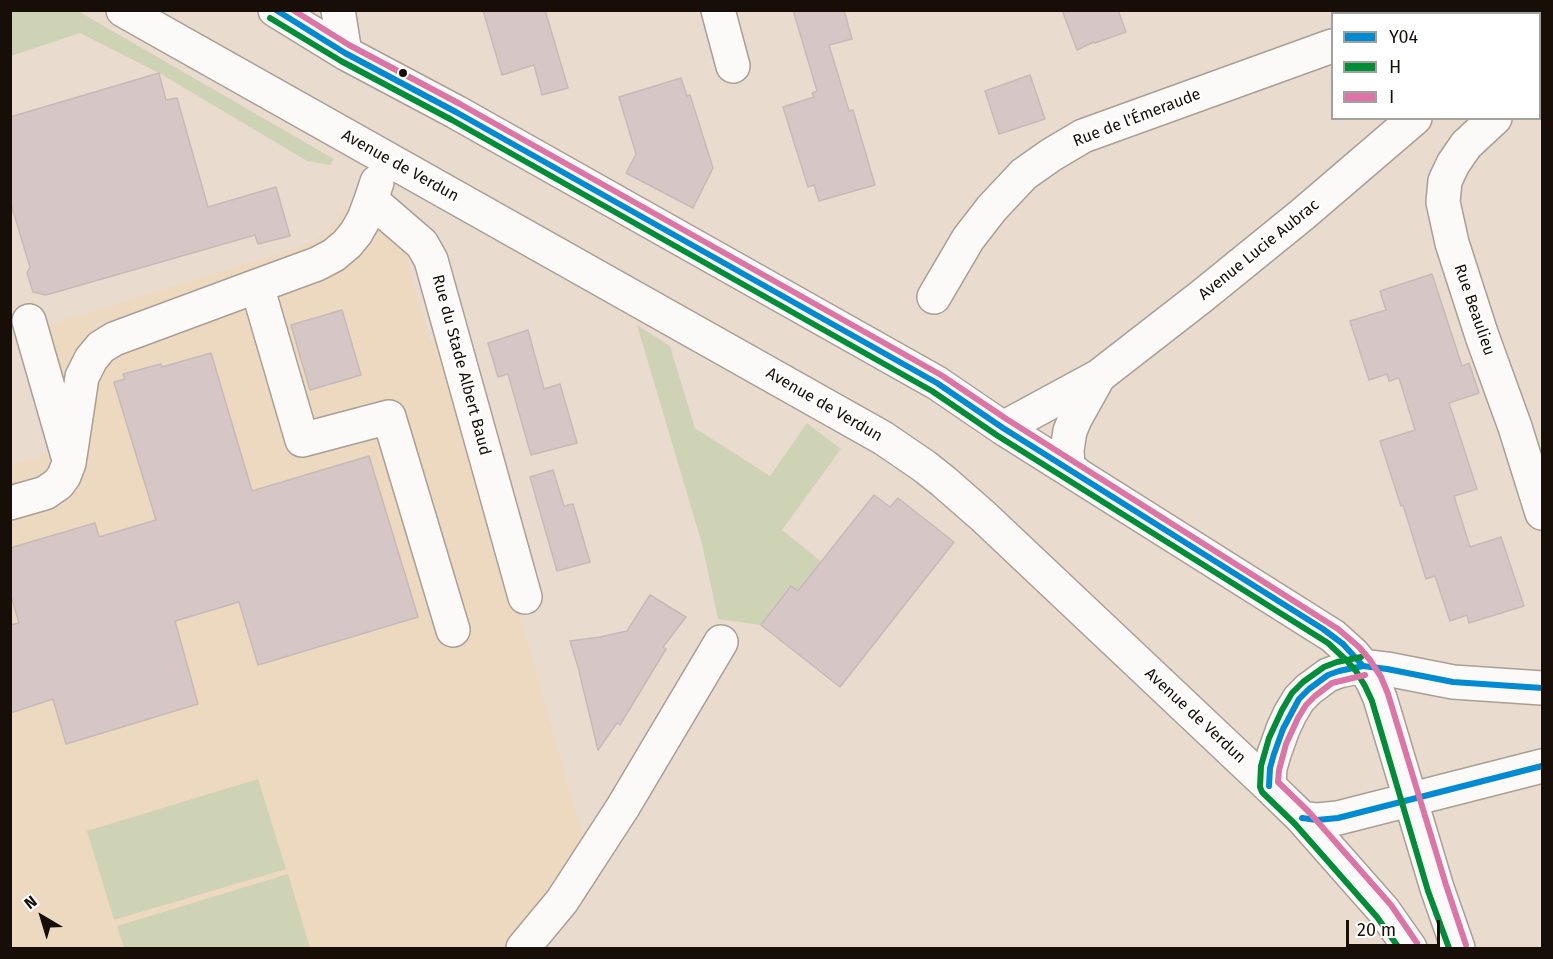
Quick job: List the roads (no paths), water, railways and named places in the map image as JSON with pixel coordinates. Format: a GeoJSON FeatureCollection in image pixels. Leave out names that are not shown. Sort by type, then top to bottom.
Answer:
{"type":"FeatureCollection","features":[{"type":"Feature","properties":{"kind":"street","name":"Avenue de Verdun"},"geometry":{"type":"LineString","coordinates":[[123,10],[906,453],[968,502],[1302,818],[1383,911],[1410,948]]}},
{"type":"Feature","properties":{"kind":"street"},"geometry":{"type":"LineString","coordinates":[[275,10],[345,53],[456,112],[936,383],[1003,428],[1323,628],[1348,649],[1363,666],[1380,698],[1437,888],[1458,948]]}},
{"type":"Feature","properties":{"kind":"street"},"geometry":{"type":"LineString","coordinates":[[339,10],[345,53]]}},
{"type":"Feature","properties":{"kind":"street"},"geometry":{"type":"LineString","coordinates":[[718,10],[733,66]]}},
{"type":"Feature","properties":{"kind":"street","name":"Rue de l'Émeraude"},"geometry":{"type":"LineString","coordinates":[[934,297],[968,239],[992,208],[1024,174],[1051,154],[1083,136],[1331,46]]}},
{"type":"Feature","properties":{"kind":"street","name":"Rue Beaulieu"},"geometry":{"type":"LineString","coordinates":[[1493,120],[1466,146],[1453,164],[1445,181],[1443,202],[1455,254],[1542,513]]}},
{"type":"Feature","properties":{"kind":"street","name":"Avenue Lucie Aubrac"},"geometry":{"type":"LineString","coordinates":[[1003,428],[1099,376],[1303,214],[1406,122]]}},
{"type":"Feature","properties":{"kind":"street"},"geometry":{"type":"LineString","coordinates":[[10,503],[50,490],[64,476],[69,463],[82,377],[95,352],[114,339],[317,264],[334,255],[347,244],[364,219],[384,157]]}},
{"type":"Feature","properties":{"kind":"street","name":"Rue du Stade Albert Baud"},"geometry":{"type":"LineString","coordinates":[[371,200],[422,244],[432,260],[525,597]]}},
{"type":"Feature","properties":{"kind":"street"},"geometry":{"type":"LineString","coordinates":[[257,286],[302,440],[389,417],[453,630]]}},
{"type":"Feature","properties":{"kind":"street"},"geometry":{"type":"LineString","coordinates":[[29,321],[69,463]]}},
{"type":"Feature","properties":{"kind":"street","name":"Avenue Lucie Aubrac"},"geometry":{"type":"LineString","coordinates":[[1079,476],[1068,467],[1067,450],[1070,431],[1099,376]]}},
{"type":"Feature","properties":{"kind":"street"},"geometry":{"type":"LineString","coordinates":[[523,948],[562,901],[623,807],[721,642]]}},
{"type":"Feature","properties":{"kind":"street"},"geometry":{"type":"LineString","coordinates":[[1269,786],[1270,768],[1278,741],[1299,699],[1328,675],[1339,670],[1363,666],[1453,682],[1542,688]]}},
{"type":"Feature","properties":{"kind":"street"},"geometry":{"type":"LineString","coordinates":[[1302,818],[1317,820],[1338,818],[1542,766]]}}]}
